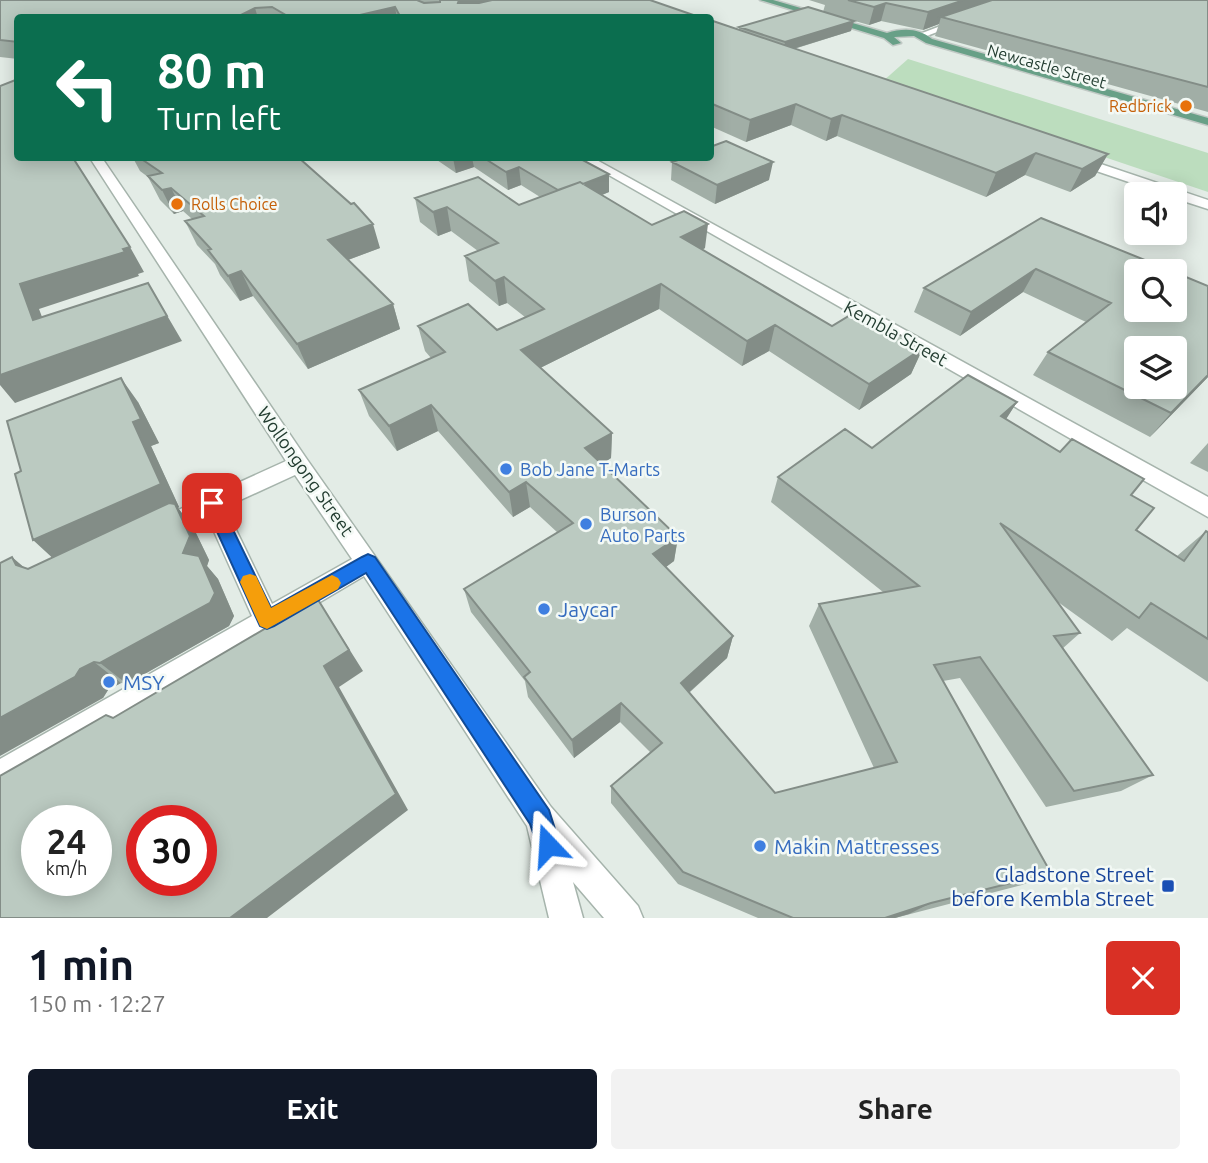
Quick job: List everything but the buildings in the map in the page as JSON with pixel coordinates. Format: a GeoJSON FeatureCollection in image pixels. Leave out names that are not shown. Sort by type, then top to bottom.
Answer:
{"type":"FeatureCollection","features":[{"type":"Feature","properties":{"kind":"main road"},"geometry":{"type":"LineString","coordinates":[[764,0],[887,36],[899,33]]}},
{"type":"Feature","properties":{"kind":"main road"},"geometry":{"type":"LineString","coordinates":[[782,0],[899,33],[918,42]]}},
{"type":"Feature","properties":{"kind":"main road"},"geometry":{"type":"LineString","coordinates":[[887,36],[891,41],[918,42]]}},
{"type":"Feature","properties":{"kind":"main road","name":"Newcastle Street"},"geometry":{"type":"LineString","coordinates":[[918,42],[1208,122]]}},
{"type":"Feature","properties":{"kind":"main road","name":"Newcastle Street"},"geometry":{"type":"LineString","coordinates":[[918,42],[1208,130]]}},
{"type":"Feature","properties":{"kind":"street"},"geometry":{"type":"LineString","coordinates":[[918,42],[968,19]]}},
{"type":"Feature","properties":{"kind":"street"},"geometry":{"type":"LineString","coordinates":[[1066,156],[1208,205]]}},
{"type":"Feature","properties":{"kind":"street","name":"Wollongong Street"},"geometry":{"type":"LineString","coordinates":[[98,161],[299,464],[540,818],[626,918]]}},
{"type":"Feature","properties":{"kind":"street","name":"Kembla Street"},"geometry":{"type":"LineString","coordinates":[[589,161],[1208,508]]}},
{"type":"Feature","properties":{"kind":"street"},"geometry":{"type":"LineString","coordinates":[[139,538],[299,464]]}},
{"type":"Feature","properties":{"kind":"street"},"geometry":{"type":"LineString","coordinates":[[212,503],[267,620]]}},
{"type":"Feature","properties":{"kind":"street"},"geometry":{"type":"LineString","coordinates":[[0,776],[368,562]]}},
{"type":"Feature","properties":{"kind":"street","name":"Wollongong Street"},"geometry":{"type":"LineString","coordinates":[[540,818],[566,918]]}},
{"type":"Feature","properties":{"kind":"green space"},"geometry":{"type":"Polygon","coordinates":[[[908,59],[1208,153],[1208,192],[1187,185],[1187,182],[1178,182],[882,82],[908,59]]]}},
{"type":"Feature","properties":{"kind":"slow traffic"},"geometry":{"type":"LineString","coordinates":[[250,582],[267,620],[332,583]]}},
{"type":"Feature","properties":{"kind":"place","name":"Redbrick"},"geometry":{"type":"Point","coordinates":[1186,106]}},
{"type":"Feature","properties":{"kind":"place","name":"Rolls Choice"},"geometry":{"type":"Point","coordinates":[177,204]}},
{"type":"Feature","properties":{"kind":"place","name":"Bob Jane T-Marts"},"geometry":{"type":"Point","coordinates":[506,469]}},
{"type":"Feature","properties":{"kind":"place","name":"Burson Auto Parts"},"geometry":{"type":"Point","coordinates":[586,524]}},
{"type":"Feature","properties":{"kind":"place","name":"Jaycar"},"geometry":{"type":"Point","coordinates":[544,609]}},
{"type":"Feature","properties":{"kind":"place","name":"MSY"},"geometry":{"type":"Point","coordinates":[109,682]}},
{"type":"Feature","properties":{"kind":"place","name":"Makin Mattresses"},"geometry":{"type":"Point","coordinates":[760,846]}},
{"type":"Feature","properties":{"kind":"place","name":"Gladstone Street before Kembla Street"},"geometry":{"type":"Point","coordinates":[1168,886]}},
{"type":"Feature","properties":{"kind":"route"},"geometry":{"type":"LineString","coordinates":[[212,503],[267,620],[368,562],[540,818],[548,845]]}}]}
